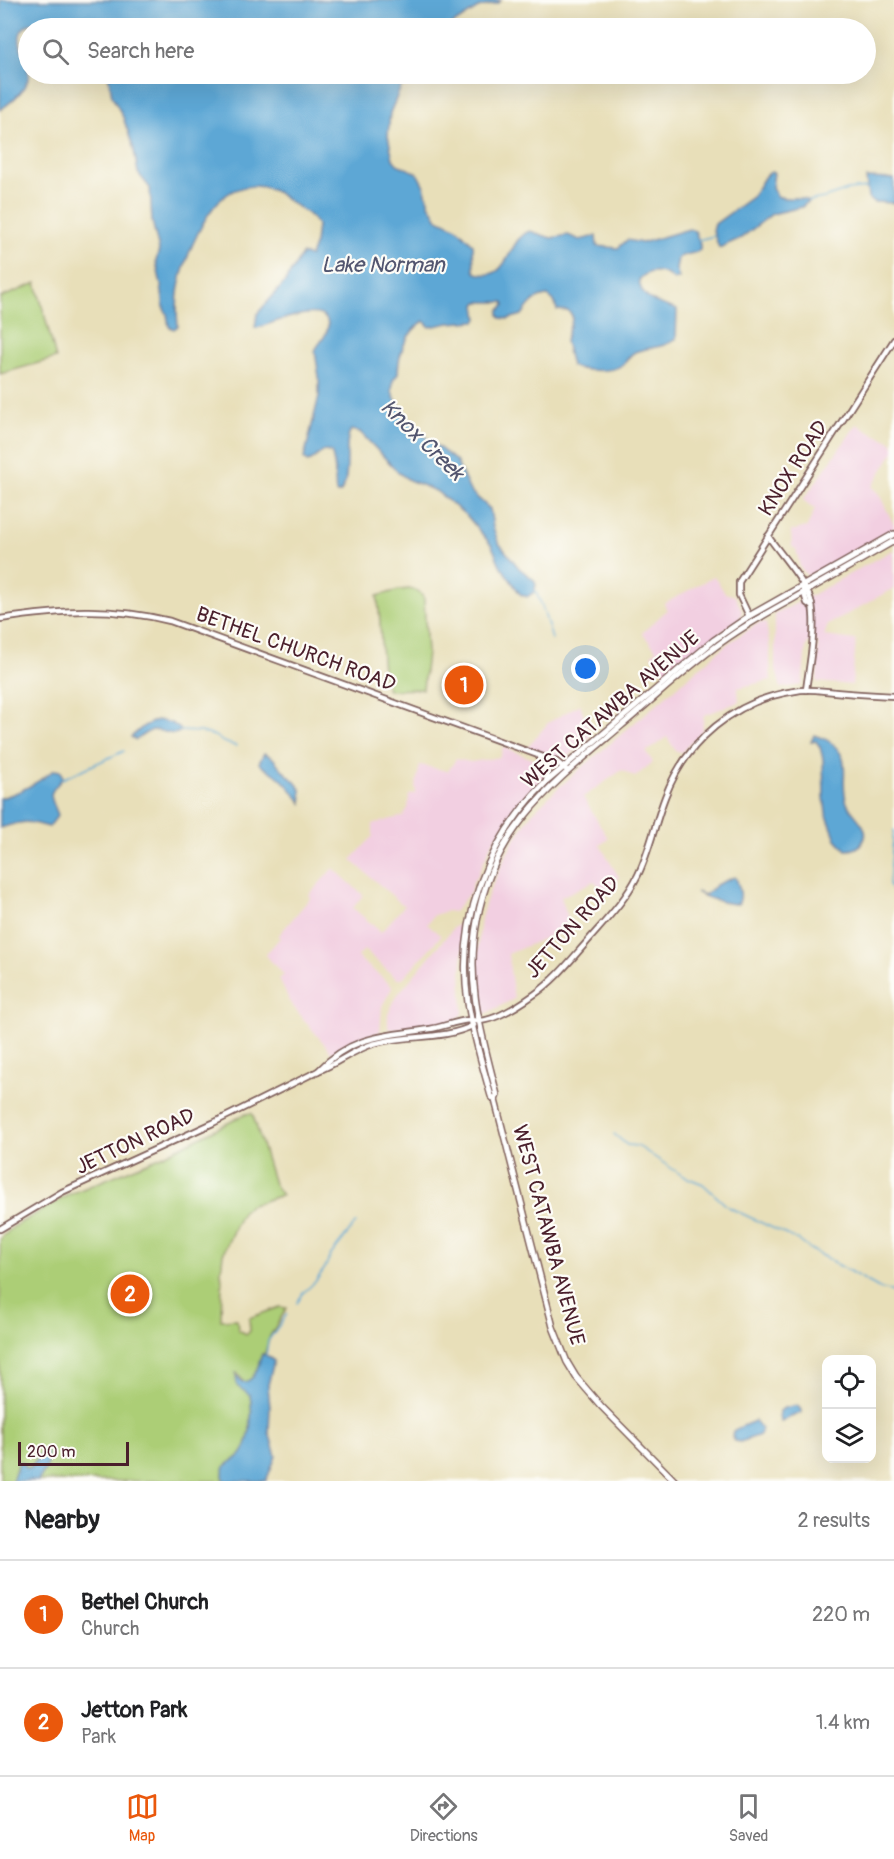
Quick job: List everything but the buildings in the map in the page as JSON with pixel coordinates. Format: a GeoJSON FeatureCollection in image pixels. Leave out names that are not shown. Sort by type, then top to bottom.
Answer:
{"type":"FeatureCollection","features":[{"type":"Feature","properties":{"kind":"main road","name":"WEST CATAWBA AVENUE"},"geometry":{"type":"LineString","coordinates":[[495,1100],[490,1096],[472,1026],[466,978],[469,927],[479,887],[499,842],[518,814],[545,783],[641,710],[730,636],[894,538]]}},
{"type":"Feature","properties":{"kind":"main road","name":"WEST CATAWBA AVENUE"},"geometry":{"type":"LineString","coordinates":[[675,1481],[601,1406],[576,1377],[567,1362],[553,1327],[495,1100],[497,1095],[478,1021],[472,953],[478,913],[496,860],[518,824],[566,769],[667,679],[728,630],[749,616],[871,555],[894,538]]}},
{"type":"Feature","properties":{"kind":"main road"},"geometry":{"type":"LineString","coordinates":[[700,660],[700,655],[722,638],[728,630]]}},
{"type":"Feature","properties":{"kind":"main road"},"geometry":{"type":"LineString","coordinates":[[641,710],[646,702],[667,684],[667,679]]}},
{"type":"Feature","properties":{"kind":"main road"},"geometry":{"type":"LineString","coordinates":[[486,885],[489,870],[500,846],[499,842]]}},
{"type":"Feature","properties":{"kind":"street","name":"KNOX ROAD"},"geometry":{"type":"LineString","coordinates":[[749,616],[739,595],[738,586],[894,340]]}},
{"type":"Feature","properties":{"kind":"street"},"geometry":{"type":"LineString","coordinates":[[768,536],[812,601],[814,626],[806,690]]}},
{"type":"Feature","properties":{"kind":"street","name":"BETHEL CHURCH ROAD"},"geometry":{"type":"LineString","coordinates":[[0,619],[88,610],[134,613],[170,621],[537,755],[566,769]]}},
{"type":"Feature","properties":{"kind":"street","name":"JETTON ROAD"},"geometry":{"type":"LineString","coordinates":[[0,1229],[62,1192],[213,1123],[360,1050],[374,1044],[436,1035],[472,1026],[478,1021],[504,1012],[546,986],[627,895],[640,870],[675,772],[705,735],[728,717],[759,700],[784,693],[806,690],[894,696]]}},
{"type":"Feature","properties":{"kind":"street"},"geometry":{"type":"LineString","coordinates":[[537,755],[548,771],[545,783]]}},
{"type":"Feature","properties":{"kind":"street"},"geometry":{"type":"LineString","coordinates":[[471,1019],[478,1021]]}},
{"type":"Feature","properties":{"kind":"street","name":"JETTON ROAD"},"geometry":{"type":"LineString","coordinates":[[318,1071],[342,1052],[367,1039],[385,1034],[440,1027],[471,1019]]}},
{"type":"Feature","properties":{"kind":"shaded area"},"geometry":{"type":"Polygon","coordinates":[[[857,424],[892,442],[894,447],[894,451],[872,487],[879,494],[894,525],[893,531],[808,577],[800,567],[796,549],[792,547],[791,531],[807,527],[815,509],[803,500],[857,424]]]}},
{"type":"Feature","properties":{"kind":"shaded area"},"geometry":{"type":"Polygon","coordinates":[[[893,550],[894,588],[828,625],[824,636],[856,640],[852,685],[817,682],[818,642],[810,641],[806,646],[802,685],[781,688],[775,666],[775,614],[893,550]]]}},
{"type":"Feature","properties":{"kind":"shaded area"},"geometry":{"type":"Polygon","coordinates":[[[714,576],[725,593],[735,596],[742,610],[740,619],[668,674],[651,655],[656,650],[642,633],[667,610],[664,604],[714,576]]]}},
{"type":"Feature","properties":{"kind":"shaded area"},"geometry":{"type":"Polygon","coordinates":[[[760,622],[766,623],[771,680],[738,688],[739,702],[704,715],[702,731],[682,752],[676,752],[667,737],[646,752],[653,762],[635,777],[622,770],[583,797],[608,838],[600,845],[619,877],[606,893],[594,881],[561,897],[571,927],[508,954],[514,999],[485,1014],[481,1012],[477,987],[477,956],[481,918],[501,866],[532,813],[558,788],[727,644],[760,622]]]}},
{"type":"Feature","properties":{"kind":"shaded area"},"geometry":{"type":"Polygon","coordinates":[[[580,704],[591,736],[567,758],[556,759],[526,749],[548,723],[580,704]]]}},
{"type":"Feature","properties":{"kind":"shaded area"},"geometry":{"type":"Polygon","coordinates":[[[503,747],[540,762],[545,771],[544,778],[514,813],[491,845],[473,881],[471,891],[454,912],[447,911],[434,915],[427,924],[441,936],[403,978],[397,979],[364,950],[357,957],[392,988],[382,1006],[380,1032],[335,1053],[331,1052],[291,1004],[279,979],[284,975],[265,955],[311,897],[309,895],[333,868],[363,895],[353,908],[381,932],[404,906],[351,860],[373,836],[373,824],[403,816],[408,808],[409,795],[416,793],[415,787],[420,765],[448,771],[456,759],[471,762],[500,757],[503,747]]]}},
{"type":"Feature","properties":{"kind":"shaded area"},"geometry":{"type":"Polygon","coordinates":[[[462,924],[465,928],[461,971],[463,1014],[455,1021],[390,1030],[388,1015],[395,998],[455,926],[462,924]]]}},
{"type":"Feature","properties":{"kind":"green space"},"geometry":{"type":"Polygon","coordinates":[[[36,283],[56,358],[0,374],[0,298],[36,283]]]}},
{"type":"Feature","properties":{"kind":"green space"},"geometry":{"type":"Polygon","coordinates":[[[409,589],[418,591],[424,599],[427,653],[423,689],[388,690],[383,668],[377,596],[409,589]]]}},
{"type":"Feature","properties":{"kind":"green space"},"geometry":{"type":"Polygon","coordinates":[[[251,1113],[274,1184],[282,1195],[249,1206],[243,1211],[236,1224],[223,1254],[221,1320],[237,1319],[238,1330],[247,1334],[250,1331],[249,1318],[280,1307],[287,1308],[270,1336],[265,1353],[262,1354],[252,1378],[244,1382],[236,1374],[238,1384],[250,1395],[251,1424],[243,1452],[226,1466],[223,1474],[224,1481],[38,1481],[44,1472],[46,1451],[42,1452],[31,1467],[25,1468],[23,1463],[17,1465],[12,1481],[0,1481],[0,1239],[13,1227],[68,1195],[162,1156],[251,1113]]]}},
{"type":"Feature","properties":{"kind":"water"},"geometry":{"type":"Polygon","coordinates":[[[0,0],[501,0],[498,3],[478,8],[462,18],[18,18],[18,84],[26,84],[17,96],[0,110],[0,0]]]}},
{"type":"Feature","properties":{"kind":"water","name":"Lake Norman"},"geometry":{"type":"Polygon","coordinates":[[[110,84],[403,84],[390,113],[388,136],[393,159],[397,164],[417,173],[424,186],[429,204],[438,219],[457,228],[473,244],[476,273],[496,272],[507,259],[516,242],[530,231],[551,238],[568,235],[580,240],[596,236],[597,246],[618,248],[627,240],[642,243],[689,229],[695,231],[700,250],[678,258],[676,269],[679,278],[674,280],[661,272],[651,272],[639,280],[648,298],[677,310],[676,339],[661,346],[635,352],[617,368],[596,370],[571,366],[565,341],[572,315],[568,311],[557,310],[554,301],[548,296],[535,300],[522,315],[508,319],[501,318],[499,315],[499,311],[505,305],[504,302],[478,302],[476,321],[430,327],[424,321],[412,331],[404,344],[398,374],[393,380],[392,392],[395,399],[412,423],[456,461],[470,491],[490,509],[498,542],[519,568],[534,580],[536,585],[534,592],[527,597],[520,594],[500,565],[492,546],[468,517],[436,491],[409,480],[399,473],[360,432],[351,430],[348,436],[346,477],[340,493],[336,493],[335,467],[331,452],[323,451],[307,462],[304,458],[319,396],[315,351],[328,330],[325,318],[319,314],[297,315],[255,328],[257,314],[285,282],[302,254],[310,256],[315,243],[317,225],[303,211],[278,193],[261,187],[243,187],[219,201],[203,224],[189,253],[178,291],[178,326],[174,329],[169,327],[156,261],[159,250],[152,221],[150,188],[138,173],[134,150],[123,117],[112,96],[110,84]]]}},
{"type":"Feature","properties":{"kind":"water"},"geometry":{"type":"Polygon","coordinates":[[[771,172],[774,173],[772,188],[777,196],[801,198],[808,201],[802,207],[772,214],[741,238],[719,248],[713,231],[715,224],[752,197],[765,176],[771,172]]]}},
{"type":"Feature","properties":{"kind":"water"},"geometry":{"type":"Polygon","coordinates":[[[866,178],[894,179],[894,203],[874,202],[868,198],[866,178]]]}},
{"type":"Feature","properties":{"kind":"water"},"geometry":{"type":"Polygon","coordinates":[[[157,720],[174,724],[181,731],[174,734],[153,730],[136,740],[131,737],[144,726],[157,720]]]}},
{"type":"Feature","properties":{"kind":"water"},"geometry":{"type":"Polygon","coordinates":[[[814,735],[826,739],[836,747],[844,761],[847,803],[861,822],[865,832],[865,838],[855,849],[846,850],[836,839],[826,813],[823,759],[816,741],[811,742],[814,735]]]}},
{"type":"Feature","properties":{"kind":"water"},"geometry":{"type":"Polygon","coordinates":[[[264,753],[273,758],[296,783],[301,790],[302,803],[283,780],[262,767],[259,763],[264,753]]]}},
{"type":"Feature","properties":{"kind":"water"},"geometry":{"type":"Polygon","coordinates":[[[54,770],[61,771],[63,778],[51,795],[58,815],[49,827],[24,822],[0,828],[0,798],[28,787],[54,770]]]}},
{"type":"Feature","properties":{"kind":"water"},"geometry":{"type":"Polygon","coordinates":[[[734,877],[740,891],[738,904],[716,900],[696,892],[705,895],[716,885],[734,877]]]}},
{"type":"Feature","properties":{"kind":"water"},"geometry":{"type":"Polygon","coordinates":[[[262,1354],[274,1361],[268,1385],[269,1432],[276,1456],[266,1481],[224,1481],[224,1469],[243,1452],[251,1424],[250,1395],[237,1386],[236,1374],[242,1382],[250,1379],[256,1372],[262,1354]]]}},
{"type":"Feature","properties":{"kind":"water"},"geometry":{"type":"Polygon","coordinates":[[[797,1405],[801,1413],[781,1421],[780,1411],[797,1405]]]}},
{"type":"Feature","properties":{"kind":"water"},"geometry":{"type":"Polygon","coordinates":[[[755,1421],[761,1428],[760,1435],[740,1442],[735,1441],[732,1436],[733,1431],[755,1421]]]}},
{"type":"Feature","properties":{"kind":"water"},"geometry":{"type":"Polygon","coordinates":[[[46,1451],[47,1463],[38,1481],[12,1481],[19,1462],[22,1462],[25,1468],[31,1468],[42,1452],[46,1451]]]}},
{"type":"Feature","properties":{"kind":"waterway"},"geometry":{"type":"LineString","coordinates":[[808,201],[848,190],[867,188]]}},
{"type":"Feature","properties":{"kind":"waterway"},"geometry":{"type":"LineString","coordinates":[[698,240],[714,236]]}},
{"type":"Feature","properties":{"kind":"waterway","name":"Knox Creek"},"geometry":{"type":"LineString","coordinates":[[535,590],[552,639]]}},
{"type":"Feature","properties":{"kind":"waterway"},"geometry":{"type":"LineString","coordinates":[[180,731],[201,732],[236,746]]}},
{"type":"Feature","properties":{"kind":"waterway"},"geometry":{"type":"LineString","coordinates":[[62,779],[124,751]]}},
{"type":"Feature","properties":{"kind":"waterway"},"geometry":{"type":"LineString","coordinates":[[894,830],[889,885],[894,895]]}},
{"type":"Feature","properties":{"kind":"waterway"},"geometry":{"type":"LineString","coordinates":[[614,1134],[627,1145],[638,1146],[683,1176],[703,1184],[728,1207],[798,1240],[881,1289],[894,1292]]}},
{"type":"Feature","properties":{"kind":"waterway"},"geometry":{"type":"LineString","coordinates":[[297,1303],[304,1292],[315,1282],[330,1256],[356,1223]]}},
{"type":"Feature","properties":{"kind":"waterway"},"geometry":{"type":"LineString","coordinates":[[266,1355],[268,1341],[287,1314]]}},
{"type":"Feature","properties":{"kind":"place","name":"Bethel Church"},"geometry":{"type":"Point","coordinates":[464,685]}},
{"type":"Feature","properties":{"kind":"place","name":"Jetton Park"},"geometry":{"type":"Point","coordinates":[130,1294]}}]}
